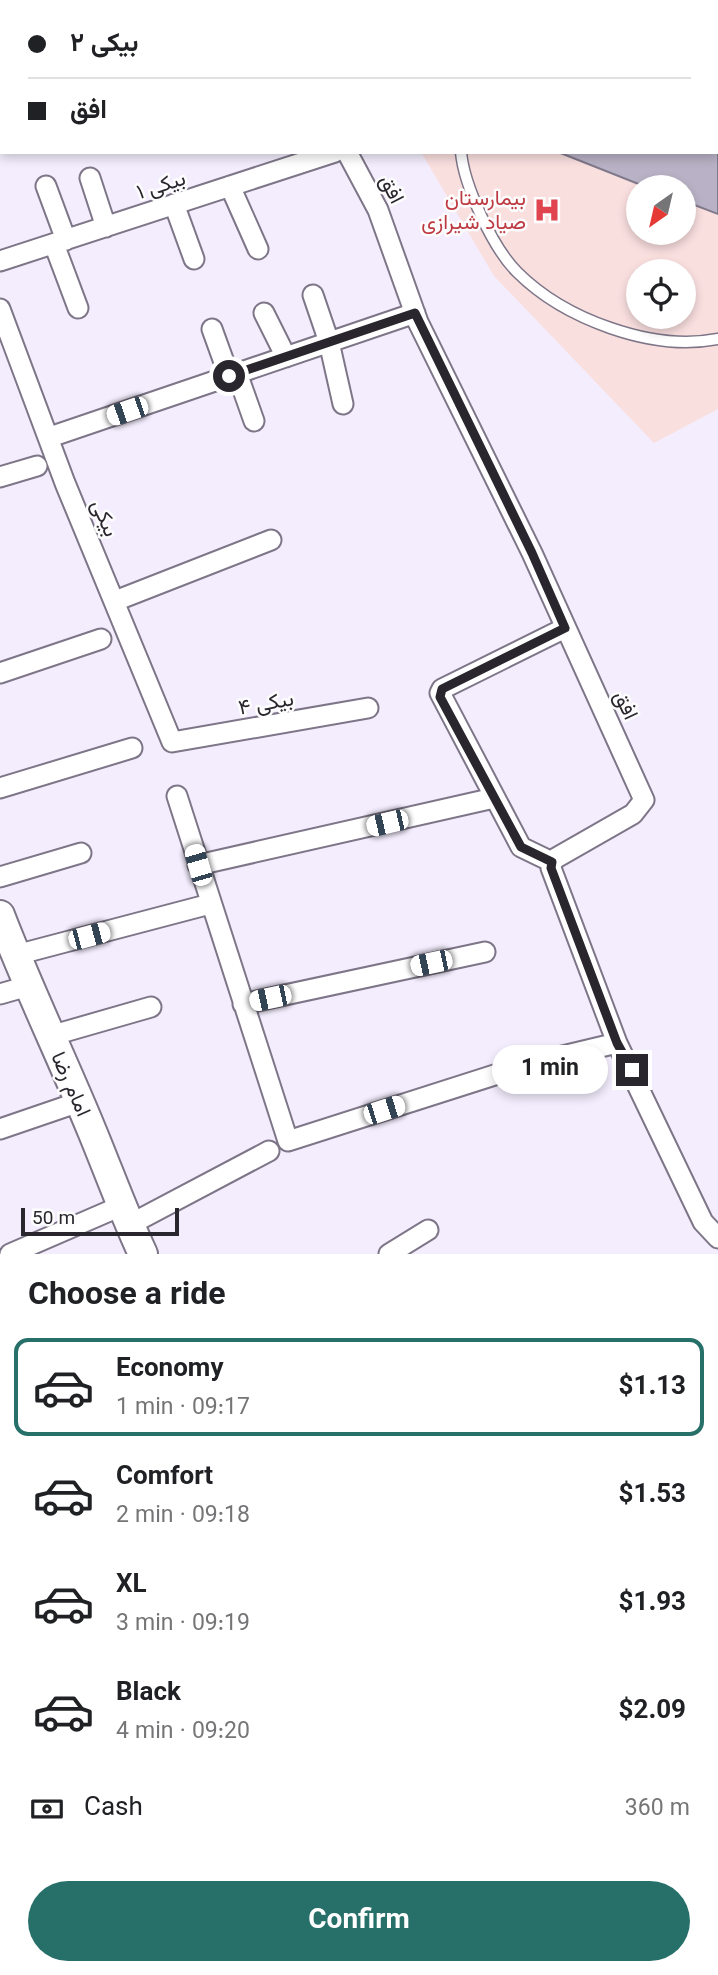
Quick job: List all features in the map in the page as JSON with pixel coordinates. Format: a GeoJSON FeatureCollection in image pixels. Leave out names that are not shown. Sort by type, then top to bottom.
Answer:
{"type":"FeatureCollection","features":[{"type":"Feature","properties":{"kind":"main road","name":"امام رضا"},"geometry":{"type":"LineString","coordinates":[[0,915],[143,1254]]}},
{"type":"Feature","properties":{"kind":"street","name":"۱ بیکی"},"geometry":{"type":"LineString","coordinates":[[0,261],[329,154]]}},
{"type":"Feature","properties":{"kind":"street","name":"افق"},"geometry":{"type":"LineString","coordinates":[[348,154],[378,210],[415,313],[532,553],[644,800],[632,814],[552,862]]}},
{"type":"Feature","properties":{"kind":"street"},"geometry":{"type":"LineString","coordinates":[[90,178],[106,227]]}},
{"type":"Feature","properties":{"kind":"street"},"geometry":{"type":"LineString","coordinates":[[46,186],[78,307]]}},
{"type":"Feature","properties":{"kind":"street"},"geometry":{"type":"LineString","coordinates":[[230,187],[258,249]]}},
{"type":"Feature","properties":{"kind":"street"},"geometry":{"type":"LineString","coordinates":[[174,204],[194,259]]}},
{"type":"Feature","properties":{"kind":"street"},"geometry":{"type":"LineString","coordinates":[[313,295],[329,342],[343,404]]}},
{"type":"Feature","properties":{"kind":"street","name":"بیکی"},"geometry":{"type":"LineString","coordinates":[[0,309],[65,483],[172,743]]}},
{"type":"Feature","properties":{"kind":"street"},"geometry":{"type":"LineString","coordinates":[[264,313],[286,357]]}},
{"type":"Feature","properties":{"kind":"street"},"geometry":{"type":"LineString","coordinates":[[50,437],[415,313]]}},
{"type":"Feature","properties":{"kind":"street"},"geometry":{"type":"LineString","coordinates":[[212,329],[254,421]]}},
{"type":"Feature","properties":{"kind":"street"},"geometry":{"type":"LineString","coordinates":[[0,477],[37,466]]}},
{"type":"Feature","properties":{"kind":"street"},"geometry":{"type":"LineString","coordinates":[[115,601],[271,540]]}},
{"type":"Feature","properties":{"kind":"street"},"geometry":{"type":"LineString","coordinates":[[565,628],[442,689],[440,693],[521,847],[552,862],[551,868],[617,1043],[703,1222],[718,1238]]}},
{"type":"Feature","properties":{"kind":"street"},"geometry":{"type":"LineString","coordinates":[[0,673],[101,639]]}},
{"type":"Feature","properties":{"kind":"street","name":"۴ بیکی"},"geometry":{"type":"LineString","coordinates":[[172,743],[368,708]]}},
{"type":"Feature","properties":{"kind":"street"},"geometry":{"type":"LineString","coordinates":[[0,788],[132,748]]}},
{"type":"Feature","properties":{"kind":"street"},"geometry":{"type":"LineString","coordinates":[[177,796],[288,1141],[529,1064],[617,1043]]}},
{"type":"Feature","properties":{"kind":"street"},"geometry":{"type":"LineString","coordinates":[[198,865],[494,798]]}},
{"type":"Feature","properties":{"kind":"street"},"geometry":{"type":"LineString","coordinates":[[0,877],[81,853]]}},
{"type":"Feature","properties":{"kind":"street"},"geometry":{"type":"LineString","coordinates":[[16,955],[210,904]]}},
{"type":"Feature","properties":{"kind":"street"},"geometry":{"type":"LineString","coordinates":[[243,1004],[485,952]]}},
{"type":"Feature","properties":{"kind":"street"},"geometry":{"type":"LineString","coordinates":[[0,994],[28,986]]}},
{"type":"Feature","properties":{"kind":"street"},"geometry":{"type":"LineString","coordinates":[[50,1036],[151,1007]]}},
{"type":"Feature","properties":{"kind":"street"},"geometry":{"type":"LineString","coordinates":[[0,1129],[79,1102]]}},
{"type":"Feature","properties":{"kind":"street"},"geometry":{"type":"LineString","coordinates":[[10,1254],[125,1215],[269,1151]]}},
{"type":"Feature","properties":{"kind":"street"},"geometry":{"type":"LineString","coordinates":[[389,1254],[428,1230]]}},
{"type":"Feature","properties":{"kind":"lane"},"geometry":{"type":"LineString","coordinates":[[461,154],[462,164],[483,221],[516,271],[554,300],[621,333],[666,341],[718,340]]}},
{"type":"Feature","properties":{"kind":"shaded area","name":"بیمارستان صیاد شیرازی"},"geometry":{"type":"Polygon","coordinates":[[[422,154],[718,154],[718,409],[654,443],[494,276],[422,154]]]}},
{"type":"Feature","properties":{"kind":"building","name":"بیمارستان صیاد شیرازی"},"geometry":{"type":"Polygon","coordinates":[[[563,154],[718,154],[718,214],[696,206],[696,175],[626,175],[626,179],[563,154]]]}},
{"type":"Feature","properties":{"kind":"place","name":"بیمارستان صیاد شیرازی"},"geometry":{"type":"Point","coordinates":[547,210]}},
{"type":"Feature","properties":{"kind":"route"},"geometry":{"type":"LineString","coordinates":[[229,376],[415,313],[532,553],[565,628],[442,689],[440,697],[521,847],[552,862],[551,868],[617,1043],[632,1070]]}}]}
